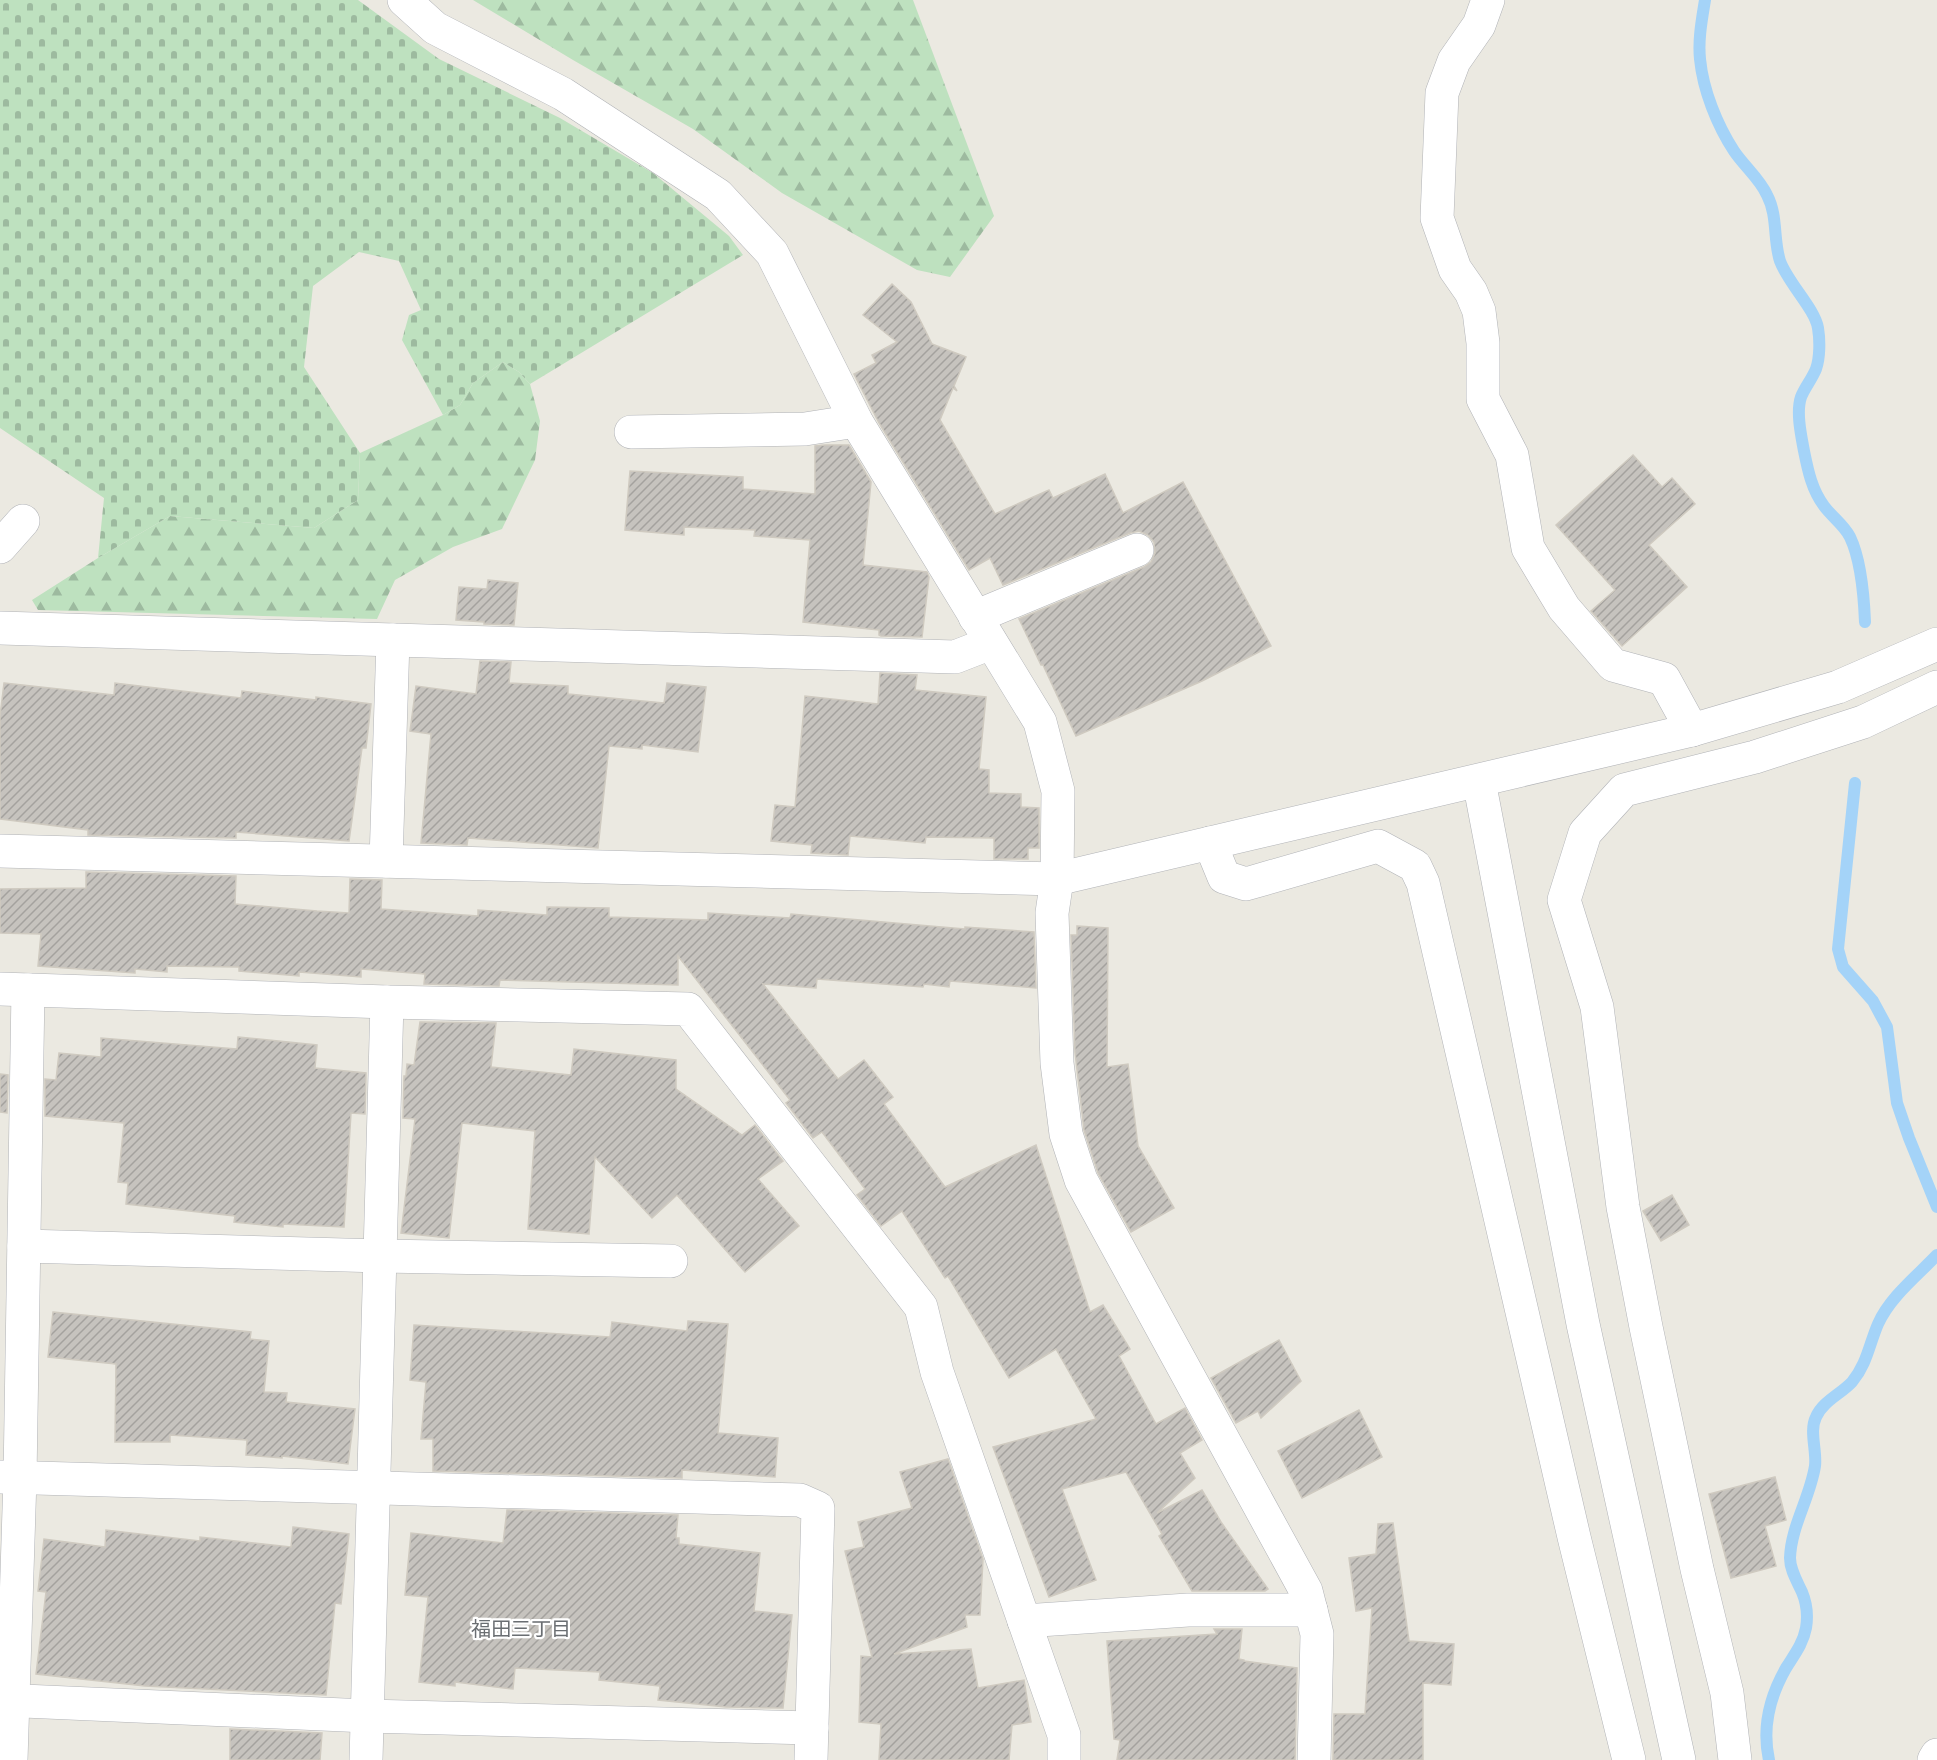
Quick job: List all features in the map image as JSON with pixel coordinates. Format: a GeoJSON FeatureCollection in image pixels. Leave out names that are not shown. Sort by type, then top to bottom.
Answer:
{"type":"FeatureCollection","features":[{"type":"Feature","properties":{"kind":"street"},"geometry":{"type":"LineString","coordinates":[[404,0],[435,28],[563,94],[718,195],[772,253],[856,421],[1040,722],[1058,791],[1058,879],[1052,913],[1057,1063],[1066,1134],[1081,1180],[1306,1591],[1317,1634],[1314,1760]]}},
{"type":"Feature","properties":{"kind":"street"},"geometry":{"type":"LineString","coordinates":[[1488,0],[1479,25],[1454,61],[1442,93],[1437,218],[1455,269],[1471,292],[1479,311],[1483,399],[1512,455],[1528,548],[1564,608],[1613,665],[1664,679],[1692,730]]}},
{"type":"Feature","properties":{"kind":"street"},"geometry":{"type":"LineString","coordinates":[[631,432],[805,429],[856,421]]}},
{"type":"Feature","properties":{"kind":"street"},"geometry":{"type":"LineString","coordinates":[[0,547],[23,521]]}},
{"type":"Feature","properties":{"kind":"street"},"geometry":{"type":"LineString","coordinates":[[0,628],[955,657],[983,630],[1137,550]]}},
{"type":"Feature","properties":{"kind":"street"},"geometry":{"type":"LineString","coordinates":[[386,861],[393,640]]}},
{"type":"Feature","properties":{"kind":"street"},"geometry":{"type":"LineString","coordinates":[[0,851],[1058,879],[1692,730],[1838,687],[1937,644]]}},
{"type":"Feature","properties":{"kind":"street"},"geometry":{"type":"LineString","coordinates":[[1735,1760],[1727,1693],[1695,1557],[1623,1207],[1597,1007],[1564,900],[1585,833],[1624,790],[1755,757],[1863,722],[1937,687]]}},
{"type":"Feature","properties":{"kind":"street"},"geometry":{"type":"LineString","coordinates":[[1479,781],[1582,1324],[1680,1760]]}},
{"type":"Feature","properties":{"kind":"street"},"geometry":{"type":"LineString","coordinates":[[1210,843],[1224,877],[1246,884],[1378,846],[1415,866],[1424,883],[1574,1537],[1629,1760]]}},
{"type":"Feature","properties":{"kind":"street"},"geometry":{"type":"LineString","coordinates":[[11,1760],[7,1700],[10,1478],[24,1246],[14,989],[387,1002],[688,1009],[921,1307],[937,1372],[1064,1735],[1064,1760]]}},
{"type":"Feature","properties":{"kind":"street"},"geometry":{"type":"LineString","coordinates":[[366,1760],[387,1002]]}},
{"type":"Feature","properties":{"kind":"street"},"geometry":{"type":"LineString","coordinates":[[24,1246],[671,1261]]}},
{"type":"Feature","properties":{"kind":"street"},"geometry":{"type":"LineString","coordinates":[[10,1478],[800,1500],[818,1508],[811,1760]]}},
{"type":"Feature","properties":{"kind":"street"},"geometry":{"type":"LineString","coordinates":[[1024,1621],[1188,1610],[1311,1610]]}},
{"type":"Feature","properties":{"kind":"street"},"geometry":{"type":"LineString","coordinates":[[7,1700],[367,1716],[812,1728]]}},
{"type":"Feature","properties":{"kind":"street"},"geometry":{"type":"LineString","coordinates":[[1934,1760],[1937,1755]]}},
{"type":"Feature","properties":{"kind":"green space"},"geometry":{"type":"Polygon","coordinates":[[[0,0],[358,0],[439,59],[560,118],[653,173],[729,236],[743,255],[530,384],[519,372],[503,362],[473,383],[460,405],[443,415],[402,340],[409,315],[421,310],[399,261],[359,252],[313,286],[304,367],[360,453],[358,500],[314,528],[170,516],[98,558],[104,498],[0,428],[0,0]]]}},
{"type":"Feature","properties":{"kind":"green space"},"geometry":{"type":"Polygon","coordinates":[[[473,0],[913,0],[994,216],[950,277],[917,270],[782,193],[693,129],[473,0]]]}},
{"type":"Feature","properties":{"kind":"green space"},"geometry":{"type":"Polygon","coordinates":[[[503,362],[519,372],[530,384],[540,421],[535,460],[502,529],[453,547],[395,580],[377,619],[38,610],[32,600],[170,516],[314,528],[358,500],[360,453],[460,405],[473,383],[503,362]]]}},
{"type":"Feature","properties":{"kind":"building"},"geometry":{"type":"Polygon","coordinates":[[[892,284],[911,302],[932,344],[966,357],[954,386],[957,391],[953,388],[940,420],[995,514],[1049,490],[1053,498],[1105,474],[1123,513],[1183,482],[1271,646],[1202,681],[1076,736],[1019,619],[1144,567],[1151,562],[1155,553],[1154,542],[1148,535],[1139,531],[1130,533],[1003,585],[990,558],[969,570],[879,423],[854,374],[876,363],[872,355],[897,342],[863,315],[892,284]]]}},
{"type":"Feature","properties":{"kind":"building"},"geometry":{"type":"Polygon","coordinates":[[[849,445],[871,482],[863,565],[927,572],[929,577],[922,637],[881,636],[879,630],[803,622],[810,540],[754,536],[755,530],[684,527],[684,535],[625,530],[630,471],[743,477],[743,489],[815,494],[815,446],[849,445]]]}},
{"type":"Feature","properties":{"kind":"building"},"geometry":{"type":"Polygon","coordinates":[[[1633,455],[1662,487],[1672,478],[1695,504],[1649,545],[1687,587],[1622,646],[1591,611],[1615,590],[1556,525],[1633,455]]]}},
{"type":"Feature","properties":{"kind":"building"},"geometry":{"type":"Polygon","coordinates":[[[488,580],[518,583],[514,625],[456,620],[459,587],[487,589],[488,580]]]}},
{"type":"Feature","properties":{"kind":"building"},"geometry":{"type":"Polygon","coordinates":[[[480,661],[511,662],[509,683],[568,686],[568,694],[664,703],[667,683],[706,687],[698,752],[642,745],[642,749],[609,746],[598,848],[468,838],[467,845],[421,843],[431,734],[410,731],[416,686],[476,694],[480,661]]]}},
{"type":"Feature","properties":{"kind":"building"},"geometry":{"type":"Polygon","coordinates":[[[880,673],[917,675],[915,690],[986,697],[979,769],[989,770],[989,793],[1021,794],[1021,807],[1039,808],[1039,848],[1028,848],[1028,859],[994,859],[994,838],[926,837],[925,843],[850,836],[848,855],[811,853],[812,845],[771,841],[775,805],[795,807],[805,696],[878,704],[880,673]]]}},
{"type":"Feature","properties":{"kind":"building"},"geometry":{"type":"Polygon","coordinates":[[[4,683],[114,695],[115,683],[241,698],[242,691],[371,704],[366,748],[362,748],[349,841],[236,832],[236,838],[88,835],[88,830],[0,819],[0,716],[4,683]]]}},
{"type":"Feature","properties":{"kind":"building"},"geometry":{"type":"Polygon","coordinates":[[[86,872],[236,876],[235,904],[317,911],[349,913],[350,879],[382,880],[381,909],[478,916],[478,910],[547,915],[547,907],[609,908],[609,917],[708,920],[708,913],[790,918],[791,914],[965,929],[965,927],[1034,932],[1036,988],[950,981],[949,987],[924,984],[923,987],[817,979],[816,988],[763,984],[838,1079],[864,1060],[893,1097],[884,1104],[945,1187],[1036,1145],[1090,1312],[1103,1305],[1130,1349],[1119,1356],[1156,1424],[1185,1408],[1202,1440],[1180,1453],[1195,1478],[1157,1513],[1202,1490],[1221,1522],[1268,1589],[1265,1591],[1192,1591],[1159,1536],[1162,1534],[1126,1472],[1062,1489],[1096,1580],[1049,1597],[993,1447],[1096,1419],[1056,1349],[1009,1378],[948,1276],[945,1278],[902,1211],[881,1226],[857,1195],[865,1189],[822,1132],[813,1138],[786,1103],[790,1100],[678,956],[678,985],[500,980],[499,986],[424,984],[425,974],[361,969],[361,977],[299,972],[299,976],[239,971],[239,967],[167,966],[167,972],[135,969],[135,973],[38,966],[41,934],[0,933],[0,889],[86,888],[86,872]]]}},
{"type":"Feature","properties":{"kind":"building"},"geometry":{"type":"Polygon","coordinates":[[[1077,926],[1108,928],[1107,1067],[1128,1064],[1138,1146],[1174,1208],[1131,1232],[1098,1173],[1084,1130],[1075,1052],[1071,935],[1077,935],[1077,926]]]}},
{"type":"Feature","properties":{"kind":"building"},"geometry":{"type":"Polygon","coordinates":[[[420,1022],[496,1023],[491,1067],[571,1075],[574,1049],[676,1060],[676,1089],[742,1135],[755,1125],[783,1161],[758,1179],[799,1226],[745,1272],[677,1195],[652,1218],[595,1157],[589,1234],[528,1229],[535,1131],[462,1123],[449,1238],[401,1233],[415,1119],[403,1118],[404,1076],[406,1076],[407,1064],[414,1065],[420,1022]]]}},
{"type":"Feature","properties":{"kind":"building"},"geometry":{"type":"Polygon","coordinates":[[[238,1037],[317,1045],[315,1068],[366,1073],[365,1114],[351,1113],[344,1227],[283,1224],[283,1227],[234,1222],[235,1216],[126,1204],[128,1183],[118,1182],[124,1123],[45,1116],[45,1079],[56,1080],[59,1053],[101,1057],[101,1038],[237,1049],[238,1037]]]}},
{"type":"Feature","properties":{"kind":"building"},"geometry":{"type":"Polygon","coordinates":[[[0,1074],[8,1075],[7,1113],[0,1112],[0,1074]]]}},
{"type":"Feature","properties":{"kind":"building"},"geometry":{"type":"Polygon","coordinates":[[[1672,1195],[1689,1225],[1661,1241],[1643,1211],[1672,1195]]]}},
{"type":"Feature","properties":{"kind":"building"},"geometry":{"type":"Polygon","coordinates":[[[53,1312],[251,1332],[250,1339],[269,1341],[264,1392],[287,1393],[286,1402],[355,1409],[348,1464],[282,1456],[282,1458],[246,1455],[247,1440],[170,1435],[170,1442],[115,1442],[116,1364],[48,1357],[53,1312]]]}},
{"type":"Feature","properties":{"kind":"building"},"geometry":{"type":"Polygon","coordinates":[[[688,1321],[728,1324],[718,1433],[778,1438],[775,1477],[682,1470],[682,1478],[433,1471],[433,1439],[421,1439],[426,1382],[410,1380],[414,1325],[610,1337],[612,1322],[687,1331],[688,1321]]]}},
{"type":"Feature","properties":{"kind":"building"},"geometry":{"type":"Polygon","coordinates":[[[1279,1340],[1301,1381],[1261,1418],[1258,1411],[1236,1423],[1211,1378],[1279,1340]]]}},
{"type":"Feature","properties":{"kind":"building"},"geometry":{"type":"Polygon","coordinates":[[[1359,1410],[1382,1457],[1302,1498],[1278,1451],[1359,1410]]]}},
{"type":"Feature","properties":{"kind":"building"},"geometry":{"type":"Polygon","coordinates":[[[948,1459],[983,1559],[980,1615],[965,1615],[967,1627],[894,1654],[971,1649],[978,1688],[1024,1680],[1031,1722],[1012,1725],[1009,1760],[879,1760],[881,1724],[859,1722],[861,1656],[872,1657],[845,1551],[864,1547],[858,1522],[912,1508],[900,1472],[948,1459]]]}},
{"type":"Feature","properties":{"kind":"building"},"geometry":{"type":"Polygon","coordinates":[[[1775,1477],[1786,1520],[1765,1526],[1776,1566],[1731,1578],[1709,1494],[1775,1477]]]}},
{"type":"Feature","properties":{"kind":"building"},"geometry":{"type":"Polygon","coordinates":[[[507,1510],[678,1515],[676,1538],[679,1538],[679,1544],[760,1553],[754,1611],[792,1615],[783,1708],[726,1707],[658,1700],[660,1686],[599,1680],[600,1672],[515,1668],[513,1689],[455,1682],[455,1686],[419,1682],[428,1597],[405,1595],[411,1533],[503,1543],[507,1510]]]}},
{"type":"Feature","properties":{"kind":"building"},"geometry":{"type":"Polygon","coordinates":[[[1393,1523],[1409,1641],[1454,1644],[1451,1685],[1423,1683],[1423,1760],[1333,1760],[1334,1714],[1365,1714],[1372,1608],[1356,1611],[1349,1558],[1376,1554],[1378,1524],[1393,1523]]]}},
{"type":"Feature","properties":{"kind":"building"},"geometry":{"type":"Polygon","coordinates":[[[293,1527],[349,1534],[341,1604],[335,1603],[326,1695],[145,1686],[36,1674],[46,1592],[38,1591],[44,1539],[105,1547],[106,1530],[200,1541],[200,1537],[291,1547],[293,1527]]]}},
{"type":"Feature","properties":{"kind":"building"},"geometry":{"type":"Polygon","coordinates":[[[1214,1629],[1242,1629],[1239,1659],[1297,1668],[1295,1760],[1117,1760],[1120,1740],[1114,1739],[1107,1641],[1217,1634],[1214,1629]]]}},
{"type":"Feature","properties":{"kind":"building"},"geometry":{"type":"Polygon","coordinates":[[[230,1729],[322,1733],[320,1760],[230,1760],[230,1729]]]}},
{"type":"Feature","properties":{"kind":"waterway"},"geometry":{"type":"LineString","coordinates":[[1705,0],[1700,52],[1708,95],[1728,141],[1767,195],[1773,211],[1780,261],[1812,313],[1818,328],[1818,360],[1816,369],[1801,397],[1800,431],[1813,487],[1827,510],[1850,537],[1854,546],[1861,579],[1865,622]]}},
{"type":"Feature","properties":{"kind":"waterway"},"geometry":{"type":"LineString","coordinates":[[1855,783],[1838,949],[1843,967],[1873,1001],[1887,1027],[1897,1103],[1937,1207]]}},
{"type":"Feature","properties":{"kind":"waterway"},"geometry":{"type":"LineString","coordinates":[[1769,1760],[1766,1736],[1772,1701],[1780,1679],[1805,1634],[1807,1624],[1805,1601],[1792,1571],[1790,1558],[1797,1523],[1813,1478],[1814,1423],[1823,1406],[1848,1386],[1857,1375],[1878,1324],[1889,1305],[1937,1255]]}},
{"type":"Feature","properties":{"kind":"district","name":"福田三丁目"},"geometry":{"type":"Point","coordinates":[521,1629]}}]}
